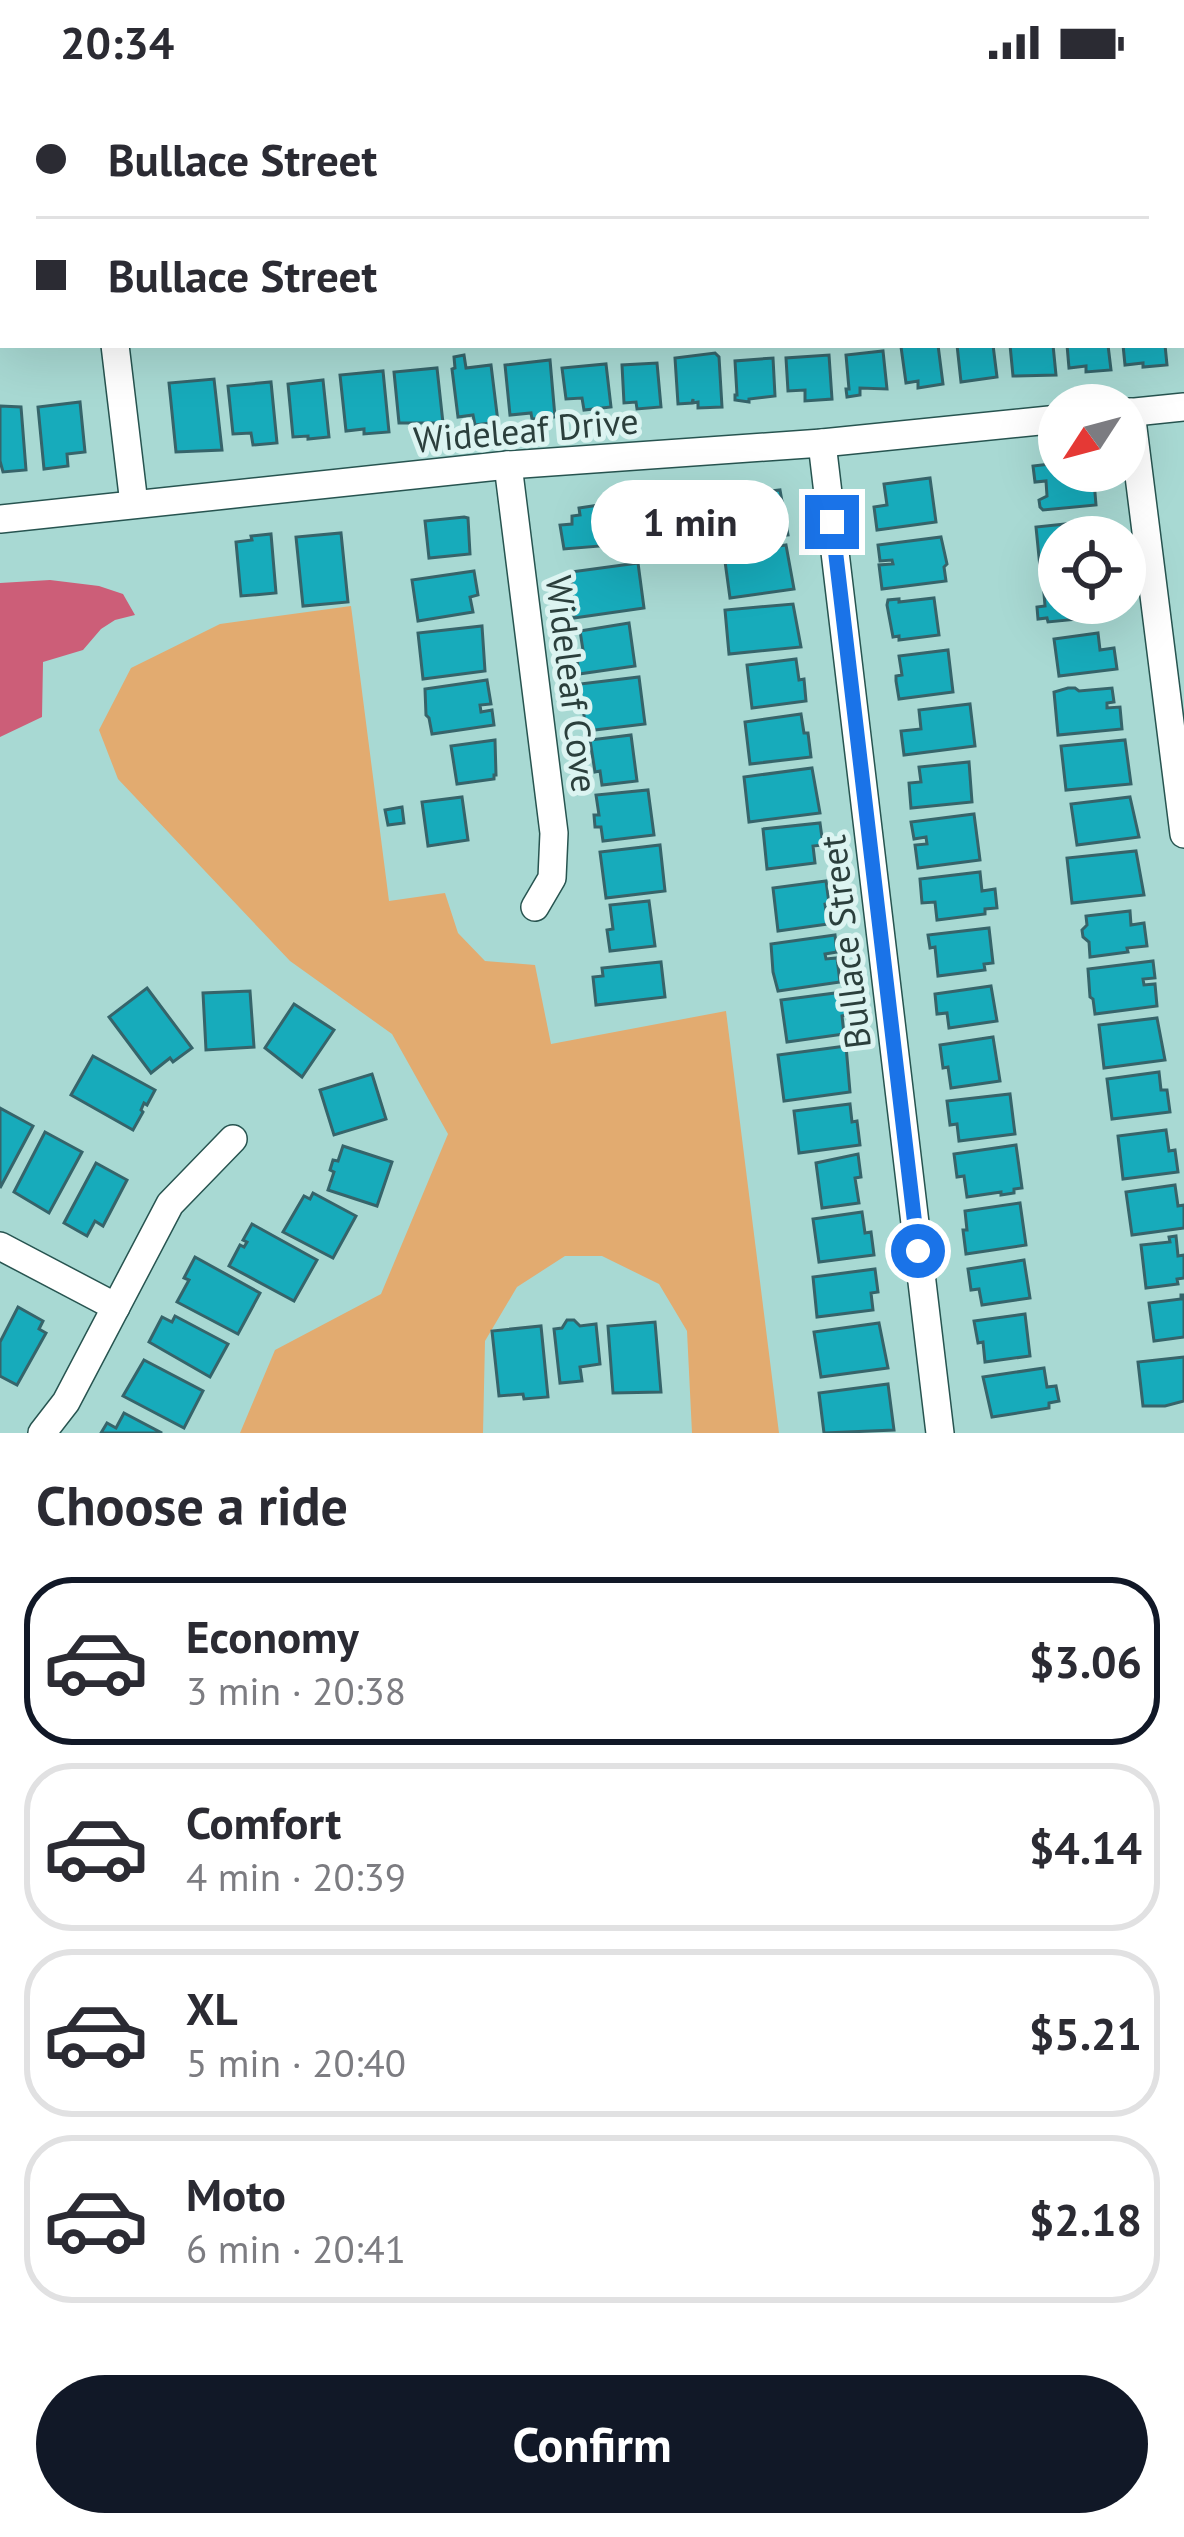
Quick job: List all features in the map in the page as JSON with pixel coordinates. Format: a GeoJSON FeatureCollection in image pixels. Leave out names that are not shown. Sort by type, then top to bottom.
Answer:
{"type":"FeatureCollection","features":[{"type":"Feature","properties":{"kind":"street"},"geometry":{"type":"LineString","coordinates":[[116,348],[134,505]]}},
{"type":"Feature","properties":{"kind":"street"},"geometry":{"type":"LineString","coordinates":[[1146,410],[1184,407]]}},
{"type":"Feature","properties":{"kind":"street","name":"Wideleaf Drive"},"geometry":{"type":"LineString","coordinates":[[0,519],[508,465],[822,443],[1038,421]]}},
{"type":"Feature","properties":{"kind":"street","name":"Bullace Street"},"geometry":{"type":"LineString","coordinates":[[822,443],[940,1433]]}},
{"type":"Feature","properties":{"kind":"street","name":"Wideleaf Cove"},"geometry":{"type":"LineString","coordinates":[[508,465],[554,833],[552,878],[536,907]]}},
{"type":"Feature","properties":{"kind":"street"},"geometry":{"type":"LineString","coordinates":[[1139,492],[1184,834]]}},
{"type":"Feature","properties":{"kind":"street"},"geometry":{"type":"LineString","coordinates":[[42,1433],[66,1402],[170,1204],[233,1139]]}},
{"type":"Feature","properties":{"kind":"street"},"geometry":{"type":"LineString","coordinates":[[0,1246],[116,1307]]}},
{"type":"Feature","properties":{"kind":"shaded area"},"geometry":{"type":"Polygon","coordinates":[[[50,580],[123,594],[135,615],[101,629],[83,650],[43,662],[42,717],[0,737],[0,583],[50,580]]]}},
{"type":"Feature","properties":{"kind":"shaded area"},"geometry":{"type":"Polygon","coordinates":[[[351,606],[389,901],[445,893],[458,933],[485,961],[535,965],[551,1044],[726,1011],[779,1433],[692,1433],[687,1331],[659,1284],[602,1256],[565,1256],[517,1287],[485,1341],[483,1433],[240,1433],[275,1350],[381,1294],[448,1134],[392,1034],[290,961],[118,779],[99,730],[131,668],[220,624],[351,606]]]}},
{"type":"Feature","properties":{"kind":"building"},"geometry":{"type":"Polygon","coordinates":[[[901,348],[938,348],[943,384],[918,388],[918,381],[906,383],[901,348]]]}},
{"type":"Feature","properties":{"kind":"building"},"geometry":{"type":"Polygon","coordinates":[[[957,348],[993,348],[997,377],[961,382],[957,348]]]}},
{"type":"Feature","properties":{"kind":"building"},"geometry":{"type":"Polygon","coordinates":[[[1010,348],[1053,348],[1056,375],[1013,376],[1010,348]]]}},
{"type":"Feature","properties":{"kind":"building"},"geometry":{"type":"Polygon","coordinates":[[[1067,348],[1108,348],[1111,370],[1069,368],[1067,348]]]}},
{"type":"Feature","properties":{"kind":"building"},"geometry":{"type":"Polygon","coordinates":[[[1123,348],[1165,348],[1167,365],[1125,365],[1123,348]]]}},
{"type":"Feature","properties":{"kind":"building"},"geometry":{"type":"Polygon","coordinates":[[[883,351],[887,389],[860,388],[860,395],[847,397],[846,355],[883,351]]]}},
{"type":"Feature","properties":{"kind":"building"},"geometry":{"type":"Polygon","coordinates":[[[715,353],[722,407],[698,408],[693,399],[678,404],[675,358],[715,353]]]}},
{"type":"Feature","properties":{"kind":"building"},"geometry":{"type":"Polygon","coordinates":[[[464,355],[466,368],[491,365],[498,422],[475,425],[473,415],[458,417],[452,369],[454,357],[464,355]]]}},
{"type":"Feature","properties":{"kind":"building"},"geometry":{"type":"Polygon","coordinates":[[[829,355],[832,399],[805,401],[805,390],[788,391],[786,358],[829,355]]]}},
{"type":"Feature","properties":{"kind":"building"},"geometry":{"type":"Polygon","coordinates":[[[773,358],[775,396],[735,400],[735,361],[773,358]]]}},
{"type":"Feature","properties":{"kind":"building"},"geometry":{"type":"Polygon","coordinates":[[[550,360],[555,417],[510,415],[505,365],[550,360]]]}},
{"type":"Feature","properties":{"kind":"building"},"geometry":{"type":"Polygon","coordinates":[[[657,363],[661,407],[637,409],[636,402],[624,403],[622,365],[657,363]]]}},
{"type":"Feature","properties":{"kind":"building"},"geometry":{"type":"Polygon","coordinates":[[[606,364],[611,407],[584,410],[582,398],[566,399],[562,368],[606,364]]]}},
{"type":"Feature","properties":{"kind":"building"},"geometry":{"type":"Polygon","coordinates":[[[437,368],[443,423],[399,423],[394,372],[437,368]]]}},
{"type":"Feature","properties":{"kind":"building"},"geometry":{"type":"Polygon","coordinates":[[[383,371],[389,432],[346,431],[340,375],[383,371]]]}},
{"type":"Feature","properties":{"kind":"building"},"geometry":{"type":"Polygon","coordinates":[[[214,379],[222,450],[176,452],[169,383],[214,379]]]}},
{"type":"Feature","properties":{"kind":"building"},"geometry":{"type":"Polygon","coordinates":[[[323,380],[329,437],[293,437],[288,384],[323,380]]]}},
{"type":"Feature","properties":{"kind":"building"},"geometry":{"type":"Polygon","coordinates":[[[271,382],[277,443],[253,445],[251,433],[233,434],[228,386],[271,382]]]}},
{"type":"Feature","properties":{"kind":"building"},"geometry":{"type":"Polygon","coordinates":[[[80,402],[85,452],[67,454],[68,466],[44,469],[38,407],[80,402]]]}},
{"type":"Feature","properties":{"kind":"building"},"geometry":{"type":"Polygon","coordinates":[[[0,406],[21,407],[26,470],[3,472],[0,406]]]}},
{"type":"Feature","properties":{"kind":"building"},"geometry":{"type":"Polygon","coordinates":[[[930,478],[936,522],[877,530],[874,507],[887,505],[884,484],[930,478]]]}},
{"type":"Feature","properties":{"kind":"building"},"geometry":{"type":"Polygon","coordinates":[[[780,490],[788,535],[716,543],[711,498],[780,490]]]}},
{"type":"Feature","properties":{"kind":"building"},"geometry":{"type":"Polygon","coordinates":[[[1047,492],[1095,492],[1096,505],[1043,510],[1039,500],[1047,492]]]}},
{"type":"Feature","properties":{"kind":"building"},"geometry":{"type":"Polygon","coordinates":[[[619,502],[625,544],[564,549],[560,525],[572,524],[572,516],[580,515],[579,508],[619,502]]]}},
{"type":"Feature","properties":{"kind":"building"},"geometry":{"type":"Polygon","coordinates":[[[468,518],[470,554],[429,558],[425,521],[468,518]]]}},
{"type":"Feature","properties":{"kind":"building"},"geometry":{"type":"Polygon","coordinates":[[[341,533],[348,602],[303,606],[296,537],[341,533]]]}},
{"type":"Feature","properties":{"kind":"building"},"geometry":{"type":"Polygon","coordinates":[[[271,534],[276,593],[241,596],[236,542],[271,534]]]}},
{"type":"Feature","properties":{"kind":"building"},"geometry":{"type":"Polygon","coordinates":[[[941,537],[946,581],[882,589],[879,565],[893,564],[892,560],[880,561],[878,545],[941,537]]]}},
{"type":"Feature","properties":{"kind":"building"},"geometry":{"type":"Polygon","coordinates":[[[786,545],[794,589],[730,598],[724,554],[786,545]]]}},
{"type":"Feature","properties":{"kind":"building"},"geometry":{"type":"Polygon","coordinates":[[[638,563],[644,608],[574,618],[571,572],[638,563]]]}},
{"type":"Feature","properties":{"kind":"building"},"geometry":{"type":"Polygon","coordinates":[[[474,571],[478,595],[470,597],[473,612],[418,621],[412,580],[474,571]]]}},
{"type":"Feature","properties":{"kind":"building"},"geometry":{"type":"Polygon","coordinates":[[[934,598],[939,635],[893,637],[888,600],[934,598]]]}},
{"type":"Feature","properties":{"kind":"building"},"geometry":{"type":"Polygon","coordinates":[[[793,604],[801,647],[729,654],[725,610],[793,604]]]}},
{"type":"Feature","properties":{"kind":"building"},"geometry":{"type":"Polygon","coordinates":[[[629,623],[635,666],[579,674],[580,631],[629,623]]]}},
{"type":"Feature","properties":{"kind":"building"},"geometry":{"type":"Polygon","coordinates":[[[482,626],[485,671],[423,679],[418,633],[482,626]]]}},
{"type":"Feature","properties":{"kind":"building"},"geometry":{"type":"Polygon","coordinates":[[[1098,633],[1100,650],[1114,648],[1117,669],[1059,676],[1054,639],[1098,633]]]}},
{"type":"Feature","properties":{"kind":"building"},"geometry":{"type":"Polygon","coordinates":[[[948,650],[953,692],[899,699],[899,656],[948,650]]]}},
{"type":"Feature","properties":{"kind":"building"},"geometry":{"type":"Polygon","coordinates":[[[796,659],[806,701],[752,708],[747,665],[796,659]]]}},
{"type":"Feature","properties":{"kind":"building"},"geometry":{"type":"Polygon","coordinates":[[[639,677],[645,724],[586,731],[580,684],[639,677]]]}},
{"type":"Feature","properties":{"kind":"building"},"geometry":{"type":"Polygon","coordinates":[[[487,680],[491,704],[480,705],[481,712],[492,710],[494,725],[432,734],[425,689],[487,680]]]}},
{"type":"Feature","properties":{"kind":"building"},"geometry":{"type":"Polygon","coordinates":[[[1112,688],[1114,702],[1107,703],[1107,708],[1120,707],[1122,729],[1058,735],[1054,692],[1112,688]]]}},
{"type":"Feature","properties":{"kind":"building"},"geometry":{"type":"Polygon","coordinates":[[[970,704],[975,746],[904,755],[901,731],[921,729],[919,710],[970,704]]]}},
{"type":"Feature","properties":{"kind":"building"},"geometry":{"type":"Polygon","coordinates":[[[801,714],[811,757],[750,764],[745,722],[801,714]]]}},
{"type":"Feature","properties":{"kind":"building"},"geometry":{"type":"Polygon","coordinates":[[[631,735],[637,781],[602,785],[590,740],[631,735]]]}},
{"type":"Feature","properties":{"kind":"building"},"geometry":{"type":"Polygon","coordinates":[[[495,740],[494,779],[457,784],[451,746],[495,740]]]}},
{"type":"Feature","properties":{"kind":"building"},"geometry":{"type":"Polygon","coordinates":[[[1125,740],[1131,784],[1066,790],[1061,746],[1125,740]]]}},
{"type":"Feature","properties":{"kind":"building"},"geometry":{"type":"Polygon","coordinates":[[[969,762],[972,802],[911,808],[909,783],[921,782],[919,767],[969,762]]]}},
{"type":"Feature","properties":{"kind":"building"},"geometry":{"type":"Polygon","coordinates":[[[812,768],[820,813],[749,822],[744,777],[812,768]]]}},
{"type":"Feature","properties":{"kind":"building"},"geometry":{"type":"Polygon","coordinates":[[[648,790],[654,835],[603,841],[601,827],[595,827],[594,815],[599,815],[596,795],[648,790]]]}},
{"type":"Feature","properties":{"kind":"building"},"geometry":{"type":"Polygon","coordinates":[[[462,797],[468,840],[428,846],[422,802],[462,797]]]}},
{"type":"Feature","properties":{"kind":"building"},"geometry":{"type":"Polygon","coordinates":[[[1130,797],[1139,837],[1077,845],[1071,804],[1130,797]]]}},
{"type":"Feature","properties":{"kind":"building"},"geometry":{"type":"Polygon","coordinates":[[[402,807],[404,823],[388,825],[385,810],[402,807]]]}},
{"type":"Feature","properties":{"kind":"building"},"geometry":{"type":"Polygon","coordinates":[[[974,814],[980,860],[918,868],[915,845],[927,844],[926,837],[914,839],[911,822],[974,814]]]}},
{"type":"Feature","properties":{"kind":"building"},"geometry":{"type":"Polygon","coordinates":[[[820,823],[823,845],[813,846],[815,863],[767,869],[763,829],[820,823]]]}},
{"type":"Feature","properties":{"kind":"building"},"geometry":{"type":"Polygon","coordinates":[[[660,845],[665,891],[606,898],[600,852],[660,845]]]}},
{"type":"Feature","properties":{"kind":"building"},"geometry":{"type":"Polygon","coordinates":[[[1136,851],[1144,895],[1072,903],[1067,858],[1136,851]]]}},
{"type":"Feature","properties":{"kind":"building"},"geometry":{"type":"Polygon","coordinates":[[[980,872],[982,891],[995,889],[997,908],[937,920],[935,902],[922,903],[920,879],[980,872]]]}},
{"type":"Feature","properties":{"kind":"building"},"geometry":{"type":"Polygon","coordinates":[[[826,881],[828,924],[778,931],[773,888],[826,881]]]}},
{"type":"Feature","properties":{"kind":"building"},"geometry":{"type":"Polygon","coordinates":[[[649,901],[655,946],[610,951],[610,905],[649,901]]]}},
{"type":"Feature","properties":{"kind":"building"},"geometry":{"type":"Polygon","coordinates":[[[1130,911],[1131,925],[1144,923],[1147,946],[1090,957],[1082,930],[1086,916],[1130,911]]]}},
{"type":"Feature","properties":{"kind":"building"},"geometry":{"type":"Polygon","coordinates":[[[989,928],[993,963],[984,964],[985,970],[938,976],[935,947],[930,948],[928,935],[989,928]]]}},
{"type":"Feature","properties":{"kind":"building"},"geometry":{"type":"Polygon","coordinates":[[[835,935],[837,952],[825,954],[826,959],[837,958],[840,982],[778,991],[771,944],[835,935]]]}},
{"type":"Feature","properties":{"kind":"building"},"geometry":{"type":"Polygon","coordinates":[[[1153,961],[1155,978],[1143,979],[1144,985],[1155,984],[1157,1006],[1095,1014],[1088,969],[1153,961]]]}},
{"type":"Feature","properties":{"kind":"building"},"geometry":{"type":"Polygon","coordinates":[[[661,962],[665,997],[596,1005],[593,977],[603,976],[602,968],[661,962]]]}},
{"type":"Feature","properties":{"kind":"building"},"geometry":{"type":"Polygon","coordinates":[[[991,986],[997,1021],[949,1028],[947,1013],[937,1014],[935,994],[991,986]]]}},
{"type":"Feature","properties":{"kind":"building"},"geometry":{"type":"Polygon","coordinates":[[[147,988],[192,1048],[151,1073],[109,1017],[147,988]]]}},
{"type":"Feature","properties":{"kind":"building"},"geometry":{"type":"Polygon","coordinates":[[[250,991],[254,1047],[206,1050],[203,993],[250,991]]]}},
{"type":"Feature","properties":{"kind":"building"},"geometry":{"type":"Polygon","coordinates":[[[843,992],[844,1034],[787,1042],[781,1000],[843,992]]]}},
{"type":"Feature","properties":{"kind":"building"},"geometry":{"type":"Polygon","coordinates":[[[294,1004],[334,1030],[302,1077],[265,1048],[294,1004]]]}},
{"type":"Feature","properties":{"kind":"building"},"geometry":{"type":"Polygon","coordinates":[[[1157,1018],[1165,1060],[1104,1068],[1099,1025],[1157,1018]]]}},
{"type":"Feature","properties":{"kind":"building"},"geometry":{"type":"Polygon","coordinates":[[[993,1037],[1000,1081],[951,1088],[940,1045],[993,1037]]]}},
{"type":"Feature","properties":{"kind":"building"},"geometry":{"type":"Polygon","coordinates":[[[846,1046],[850,1092],[784,1101],[778,1055],[846,1046]]]}},
{"type":"Feature","properties":{"kind":"building"},"geometry":{"type":"Polygon","coordinates":[[[93,1056],[155,1090],[133,1130],[71,1095],[93,1056]]]}},
{"type":"Feature","properties":{"kind":"building"},"geometry":{"type":"Polygon","coordinates":[[[1159,1072],[1170,1112],[1112,1119],[1107,1079],[1159,1072]]]}},
{"type":"Feature","properties":{"kind":"building"},"geometry":{"type":"Polygon","coordinates":[[[372,1074],[386,1119],[334,1135],[320,1090],[372,1074]]]}},
{"type":"Feature","properties":{"kind":"building"},"geometry":{"type":"Polygon","coordinates":[[[1010,1094],[1015,1134],[959,1141],[957,1124],[950,1125],[947,1101],[1010,1094]]]}},
{"type":"Feature","properties":{"kind":"building"},"geometry":{"type":"Polygon","coordinates":[[[850,1104],[860,1145],[799,1153],[794,1111],[850,1104]]]}},
{"type":"Feature","properties":{"kind":"building"},"geometry":{"type":"Polygon","coordinates":[[[0,1108],[33,1126],[0,1188],[0,1108]]]}},
{"type":"Feature","properties":{"kind":"building"},"geometry":{"type":"Polygon","coordinates":[[[1166,1130],[1178,1172],[1123,1179],[1118,1136],[1166,1130]]]}},
{"type":"Feature","properties":{"kind":"building"},"geometry":{"type":"Polygon","coordinates":[[[45,1132],[82,1152],[49,1213],[14,1192],[45,1132]]]}},
{"type":"Feature","properties":{"kind":"building"},"geometry":{"type":"Polygon","coordinates":[[[1016,1145],[1022,1188],[1014,1193],[967,1197],[964,1176],[957,1177],[954,1154],[1016,1145]]]}},
{"type":"Feature","properties":{"kind":"building"},"geometry":{"type":"Polygon","coordinates":[[[343,1146],[392,1162],[377,1206],[328,1190],[333,1160],[338,1161],[343,1146]]]}},
{"type":"Feature","properties":{"kind":"building"},"geometry":{"type":"Polygon","coordinates":[[[858,1154],[859,1203],[822,1208],[816,1163],[858,1154]]]}},
{"type":"Feature","properties":{"kind":"building"},"geometry":{"type":"Polygon","coordinates":[[[96,1163],[127,1180],[103,1226],[95,1221],[87,1236],[64,1223],[96,1163]]]}},
{"type":"Feature","properties":{"kind":"building"},"geometry":{"type":"Polygon","coordinates":[[[1175,1185],[1178,1206],[1184,1205],[1184,1228],[1132,1235],[1126,1192],[1175,1185]]]}},
{"type":"Feature","properties":{"kind":"building"},"geometry":{"type":"Polygon","coordinates":[[[313,1193],[356,1216],[333,1258],[283,1232],[304,1196],[310,1199],[313,1193]]]}},
{"type":"Feature","properties":{"kind":"building"},"geometry":{"type":"Polygon","coordinates":[[[1020,1203],[1026,1245],[966,1254],[965,1211],[1020,1203]]]}},
{"type":"Feature","properties":{"kind":"building"},"geometry":{"type":"Polygon","coordinates":[[[862,1212],[874,1255],[819,1262],[813,1219],[862,1212]]]}},
{"type":"Feature","properties":{"kind":"building"},"geometry":{"type":"Polygon","coordinates":[[[252,1224],[317,1260],[294,1301],[229,1266],[240,1245],[247,1242],[243,1240],[252,1224]]]}},
{"type":"Feature","properties":{"kind":"building"},"geometry":{"type":"Polygon","coordinates":[[[1176,1236],[1178,1256],[1184,1255],[1184,1278],[1177,1279],[1178,1284],[1146,1288],[1141,1245],[1170,1242],[1169,1237],[1176,1236]]]}},
{"type":"Feature","properties":{"kind":"building"},"geometry":{"type":"Polygon","coordinates":[[[195,1257],[260,1293],[238,1334],[177,1302],[195,1257]]]}},
{"type":"Feature","properties":{"kind":"building"},"geometry":{"type":"Polygon","coordinates":[[[1024,1260],[1030,1298],[982,1305],[979,1289],[971,1290],[968,1269],[1024,1260]]]}},
{"type":"Feature","properties":{"kind":"building"},"geometry":{"type":"Polygon","coordinates":[[[875,1269],[878,1292],[871,1293],[873,1310],[817,1317],[813,1277],[875,1269]]]}},
{"type":"Feature","properties":{"kind":"building"},"geometry":{"type":"Polygon","coordinates":[[[1181,1295],[1184,1337],[1154,1341],[1149,1303],[1181,1299],[1181,1295]]]}},
{"type":"Feature","properties":{"kind":"building"},"geometry":{"type":"Polygon","coordinates":[[[18,1307],[43,1321],[39,1329],[46,1333],[17,1385],[0,1376],[0,1342],[18,1307]]]}},
{"type":"Feature","properties":{"kind":"building"},"geometry":{"type":"Polygon","coordinates":[[[1025,1314],[1030,1356],[985,1362],[974,1321],[1025,1314]]]}},
{"type":"Feature","properties":{"kind":"building"},"geometry":{"type":"Polygon","coordinates":[[[175,1316],[228,1344],[210,1377],[149,1342],[162,1317],[172,1322],[175,1316]]]}},
{"type":"Feature","properties":{"kind":"building"},"geometry":{"type":"Polygon","coordinates":[[[567,1320],[580,1326],[596,1324],[600,1364],[580,1367],[582,1381],[560,1383],[554,1329],[562,1328],[567,1320]]]}},
{"type":"Feature","properties":{"kind":"building"},"geometry":{"type":"Polygon","coordinates":[[[655,1322],[661,1392],[613,1393],[608,1326],[655,1322]]]}},
{"type":"Feature","properties":{"kind":"building"},"geometry":{"type":"Polygon","coordinates":[[[879,1323],[888,1368],[821,1377],[814,1332],[879,1323]]]}},
{"type":"Feature","properties":{"kind":"building"},"geometry":{"type":"Polygon","coordinates":[[[541,1326],[548,1397],[499,1396],[492,1331],[541,1326]]]}},
{"type":"Feature","properties":{"kind":"building"},"geometry":{"type":"Polygon","coordinates":[[[1184,1357],[1184,1401],[1143,1406],[1138,1362],[1184,1357]]]}},
{"type":"Feature","properties":{"kind":"building"},"geometry":{"type":"Polygon","coordinates":[[[144,1360],[203,1391],[184,1428],[123,1396],[144,1360]]]}},
{"type":"Feature","properties":{"kind":"building"},"geometry":{"type":"Polygon","coordinates":[[[1044,1368],[1047,1387],[1056,1386],[1059,1401],[1049,1403],[1049,1408],[992,1417],[983,1377],[1044,1368]]]}},
{"type":"Feature","properties":{"kind":"building"},"geometry":{"type":"Polygon","coordinates":[[[888,1384],[894,1430],[824,1433],[819,1393],[888,1384]]]}},
{"type":"Feature","properties":{"kind":"building"},"geometry":{"type":"Polygon","coordinates":[[[124,1413],[162,1433],[101,1433],[107,1423],[116,1428],[124,1413]]]}},
{"type":"Feature","properties":{"kind":"route"},"geometry":{"type":"LineString","coordinates":[[832,522],[918,1251]]}}]}
